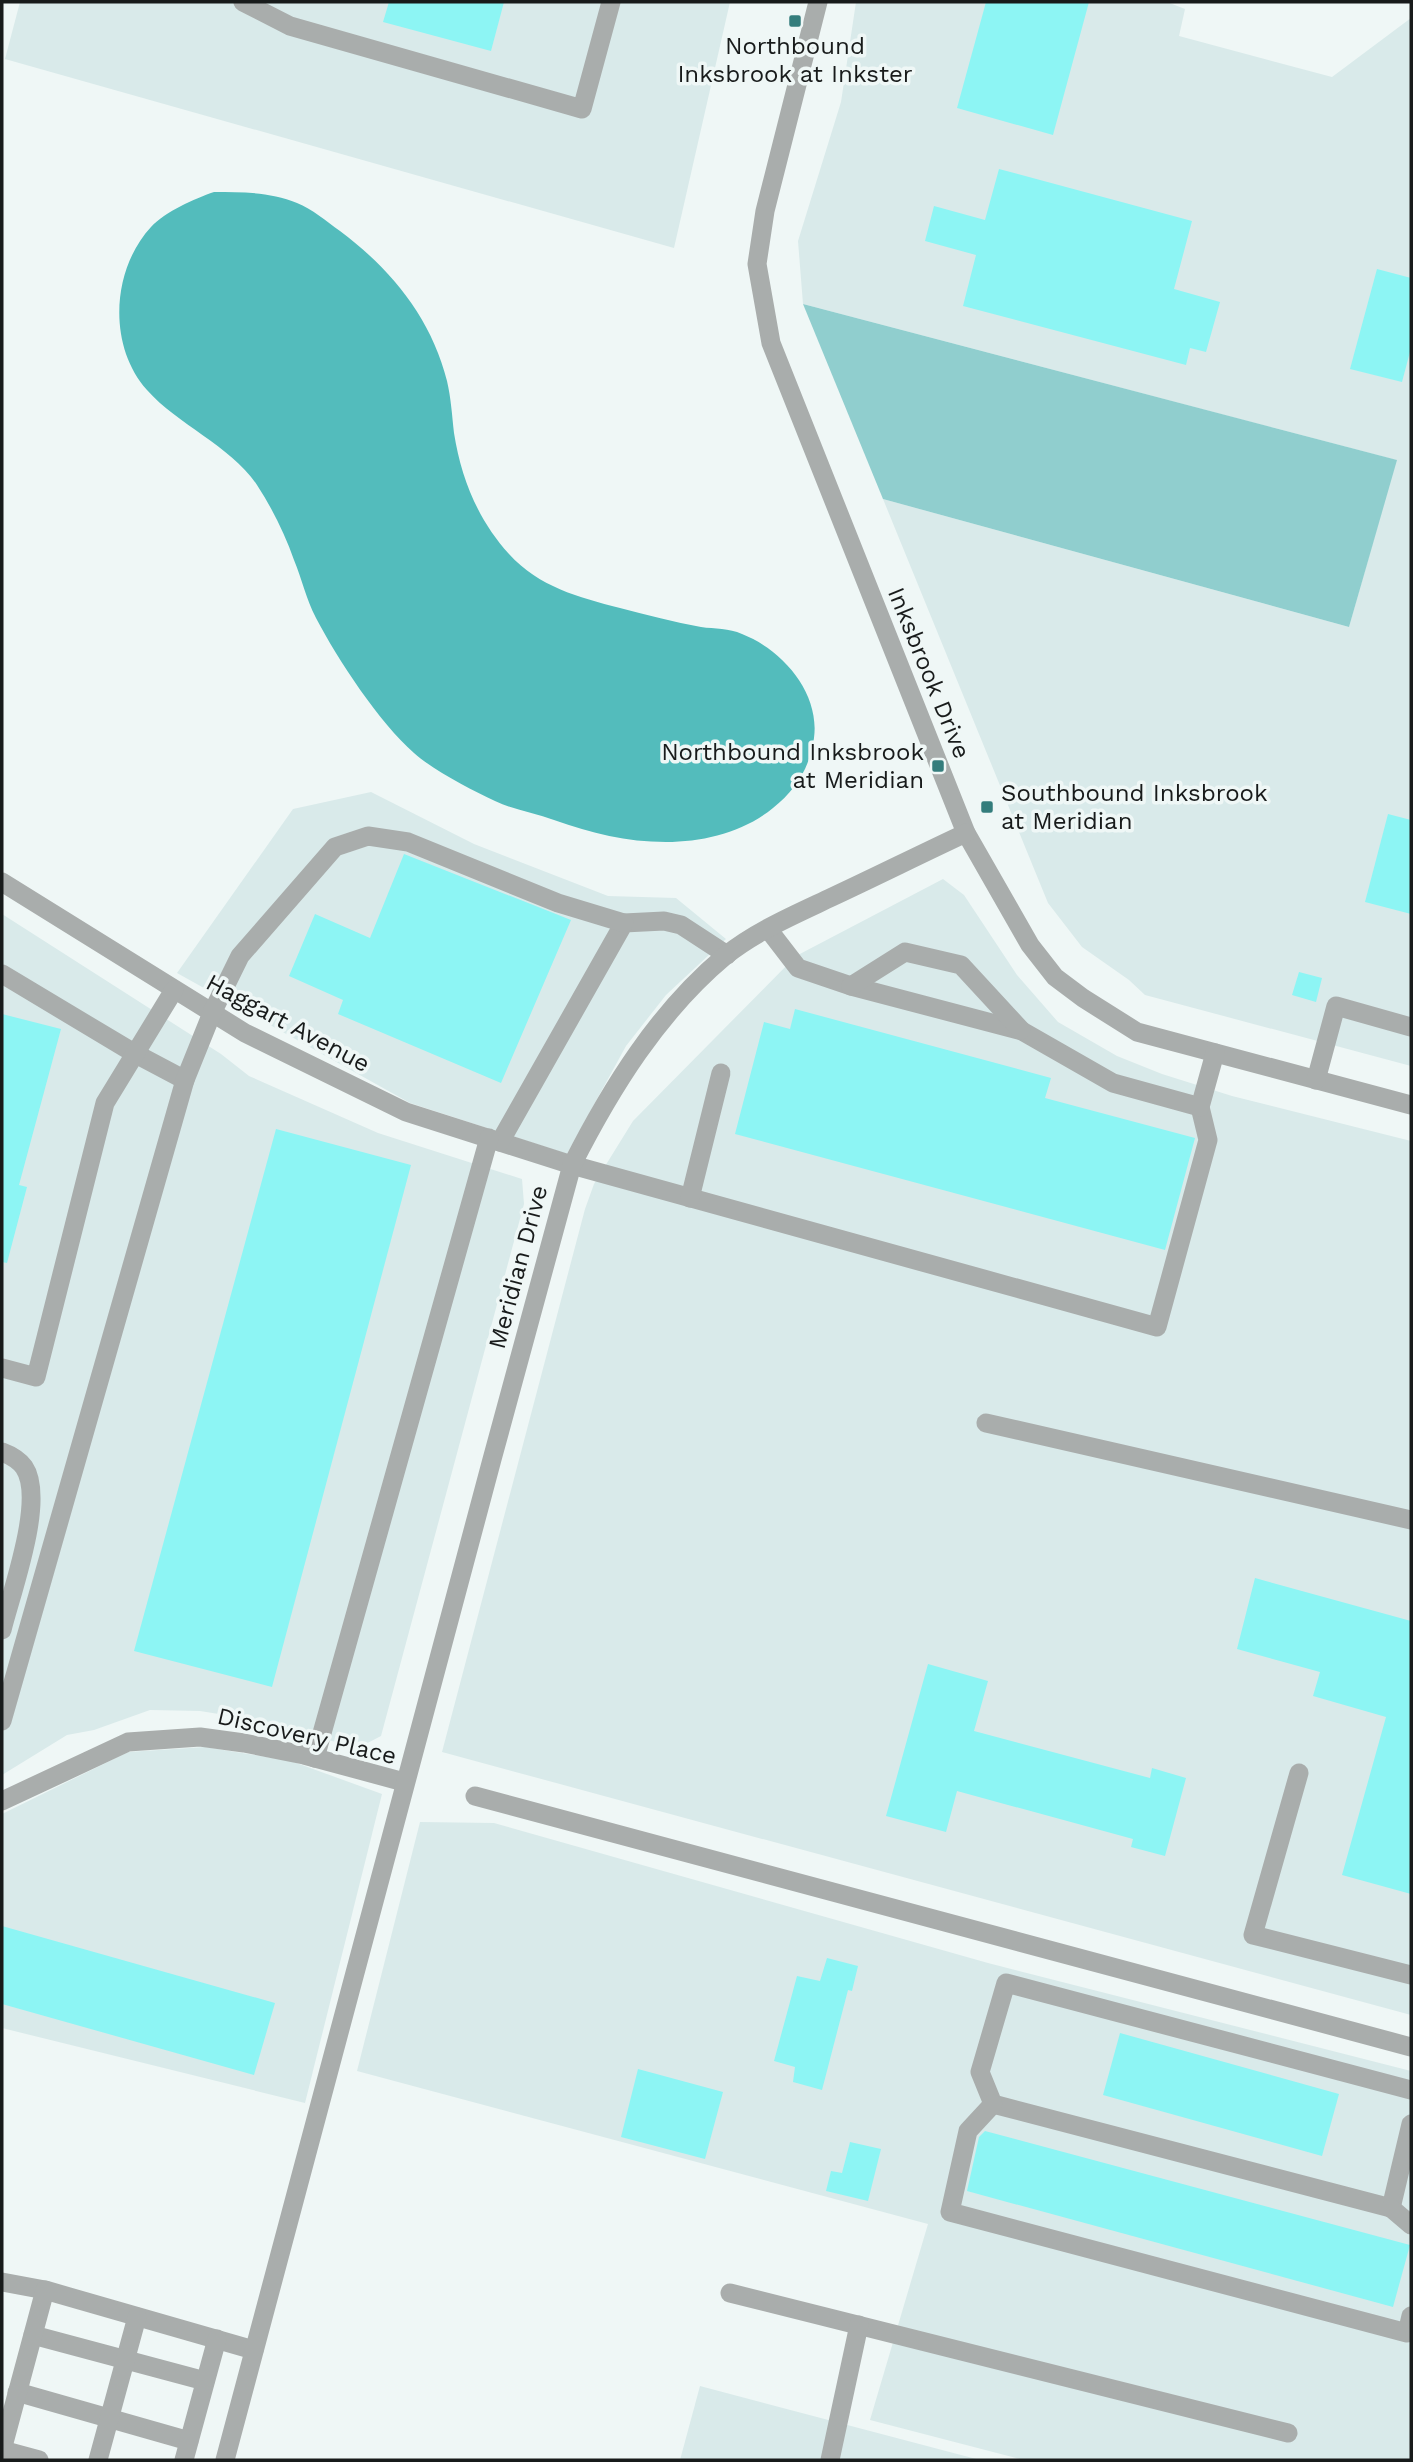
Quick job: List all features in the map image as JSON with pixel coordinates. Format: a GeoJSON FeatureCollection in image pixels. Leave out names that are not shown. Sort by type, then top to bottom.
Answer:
{"type":"FeatureCollection","features":[{"type":"Feature","properties":{"kind":"street"},"geometry":{"type":"LineString","coordinates":[[243,2],[290,26],[582,109],[611,2]]}},
{"type":"Feature","properties":{"kind":"street","name":"Inksbrook Drive"},"geometry":{"type":"LineString","coordinates":[[818,2],[765,211],[757,264],[771,343],[966,833],[1030,945],[1055,977],[1137,1032],[1411,1105]]}},
{"type":"Feature","properties":{"kind":"street","name":"Meridian Drive"},"geometry":{"type":"LineString","coordinates":[[225,2460],[376,1897],[404,1782],[572,1164],[596,1118],[642,1045],[682,996],[727,955],[768,929],[966,833]]}},
{"type":"Feature","properties":{"kind":"street"},"geometry":{"type":"LineString","coordinates":[[2,1721],[185,1080],[212,1013],[240,956],[335,847],[368,836],[408,842],[558,903],[624,923],[664,921],[681,925],[727,955]]}},
{"type":"Feature","properties":{"kind":"street","name":"Haggart Avenue"},"geometry":{"type":"LineString","coordinates":[[2,882],[245,1033],[406,1112],[572,1164],[1157,1327],[1208,1140],[1200,1107]]}},
{"type":"Feature","properties":{"kind":"street"},"geometry":{"type":"LineString","coordinates":[[315,1758],[494,1140],[624,923]]}},
{"type":"Feature","properties":{"kind":"street"},"geometry":{"type":"LineString","coordinates":[[768,929],[798,968],[851,986],[1022,1031],[1113,1083],[1200,1107],[1215,1053]]}},
{"type":"Feature","properties":{"kind":"street"},"geometry":{"type":"LineString","coordinates":[[851,986],[905,952],[961,965],[1022,1031]]}},
{"type":"Feature","properties":{"kind":"street"},"geometry":{"type":"LineString","coordinates":[[2,974],[134,1053],[185,1080]]}},
{"type":"Feature","properties":{"kind":"street"},"geometry":{"type":"LineString","coordinates":[[2,1368],[36,1377],[105,1103],[174,990]]}},
{"type":"Feature","properties":{"kind":"street"},"geometry":{"type":"LineString","coordinates":[[1316,1080],[1336,1006],[1411,1027]]}},
{"type":"Feature","properties":{"kind":"street"},"geometry":{"type":"LineString","coordinates":[[691,1198],[721,1073]]}},
{"type":"Feature","properties":{"kind":"street"},"geometry":{"type":"LineString","coordinates":[[986,1423],[1411,1520]]}},
{"type":"Feature","properties":{"kind":"street"},"geometry":{"type":"LineString","coordinates":[[2,1451],[14,1457],[25,1468],[32,1492],[32,1513],[2,1630]]}},
{"type":"Feature","properties":{"kind":"street","name":"Discovery Place"},"geometry":{"type":"LineString","coordinates":[[2,1801],[128,1742],[200,1737],[315,1758],[404,1782]]}},
{"type":"Feature","properties":{"kind":"street"},"geometry":{"type":"LineString","coordinates":[[1299,1773],[1253,1936],[1411,1975]]}},
{"type":"Feature","properties":{"kind":"street"},"geometry":{"type":"LineString","coordinates":[[475,1796],[1411,2047]]}},
{"type":"Feature","properties":{"kind":"street"},"geometry":{"type":"LineString","coordinates":[[993,2104],[980,2072],[1006,1983],[1411,2090]]}},
{"type":"Feature","properties":{"kind":"street"},"geometry":{"type":"LineString","coordinates":[[993,2104],[1391,2208],[1411,2225]]}},
{"type":"Feature","properties":{"kind":"street"},"geometry":{"type":"LineString","coordinates":[[993,2104],[968,2131],[950,2212],[1407,2333],[1411,2316]]}},
{"type":"Feature","properties":{"kind":"street"},"geometry":{"type":"LineString","coordinates":[[1391,2208],[1411,2124]]}},
{"type":"Feature","properties":{"kind":"street"},"geometry":{"type":"LineString","coordinates":[[2,2282],[45,2290],[254,2350]]}},
{"type":"Feature","properties":{"kind":"street"},"geometry":{"type":"LineString","coordinates":[[39,2460],[2,2450],[45,2290]]}},
{"type":"Feature","properties":{"kind":"street"},"geometry":{"type":"LineString","coordinates":[[730,2293],[1288,2433]]}},
{"type":"Feature","properties":{"kind":"street"},"geometry":{"type":"LineString","coordinates":[[98,2460],[137,2317]]}},
{"type":"Feature","properties":{"kind":"street"},"geometry":{"type":"LineString","coordinates":[[830,2460],[859,2325]]}},
{"type":"Feature","properties":{"kind":"street"},"geometry":{"type":"LineString","coordinates":[[33,2335],[205,2381]]}},
{"type":"Feature","properties":{"kind":"street"},"geometry":{"type":"LineString","coordinates":[[184,2460],[217,2339]]}},
{"type":"Feature","properties":{"kind":"street"},"geometry":{"type":"LineString","coordinates":[[17,2392],[190,2441]]}},
{"type":"Feature","properties":{"kind":"shaded area"},"geometry":{"type":"Polygon","coordinates":[[[20,2],[730,2],[674,248],[5,59],[20,2]]]}},
{"type":"Feature","properties":{"kind":"shaded area"},"geometry":{"type":"Polygon","coordinates":[[[856,2],[1167,2],[1185,9],[1179,36],[1332,77],[1411,18],[1411,1066],[1145,995],[1129,980],[1082,947],[1048,903],[883,499],[1349,627],[1396,460],[803,304],[798,241],[841,102],[856,2]]]}},
{"type":"Feature","properties":{"kind":"shaded area"},"geometry":{"type":"Polygon","coordinates":[[[214,192],[267,195],[303,206],[359,246],[407,297],[431,336],[440,358],[448,387],[457,450],[472,498],[498,541],[533,575],[589,600],[681,623],[737,632],[757,641],[784,662],[796,675],[811,705],[814,738],[805,768],[795,786],[781,801],[749,823],[709,838],[651,842],[609,836],[495,801],[431,766],[387,725],[360,690],[325,635],[309,604],[282,531],[257,485],[233,459],[147,390],[134,372],[125,351],[120,330],[119,307],[128,264],[138,244],[164,216],[214,192]]]}},
{"type":"Feature","properties":{"kind":"shaded area"},"geometry":{"type":"Polygon","coordinates":[[[803,304],[1397,460],[1349,627],[883,499],[803,304]]]}},
{"type":"Feature","properties":{"kind":"shaded area"},"geometry":{"type":"Polygon","coordinates":[[[371,792],[474,844],[608,896],[676,898],[726,939],[666,995],[626,1046],[567,1154],[410,1103],[177,973],[293,809],[371,792]]]}},
{"type":"Feature","properties":{"kind":"shaded area"},"geometry":{"type":"Polygon","coordinates":[[[943,879],[964,895],[1017,975],[1058,1022],[1117,1056],[1162,1074],[1232,1096],[1411,1141],[1411,2015],[442,1752],[585,1209],[594,1184],[633,1121],[796,956],[943,879]]]}},
{"type":"Feature","properties":{"kind":"shaded area"},"geometry":{"type":"Polygon","coordinates":[[[2,914],[221,1054],[249,1076],[378,1133],[522,1179],[524,1204],[381,1736],[358,1748],[250,1719],[200,1711],[150,1710],[94,1730],[67,1735],[2,1775],[2,914]]]}},
{"type":"Feature","properties":{"kind":"shaded area"},"geometry":{"type":"Polygon","coordinates":[[[205,1747],[291,1761],[382,1794],[305,2103],[2,2028],[2,1814],[128,1752],[205,1747]]]}},
{"type":"Feature","properties":{"kind":"shaded area"},"geometry":{"type":"Polygon","coordinates":[[[420,1822],[494,1823],[988,1963],[1411,2071],[1411,2460],[1024,2460],[870,2420],[928,2224],[357,2071],[420,1822]]]}},
{"type":"Feature","properties":{"kind":"shaded area"},"geometry":{"type":"Polygon","coordinates":[[[700,2386],[980,2460],[680,2460],[700,2386]]]}},
{"type":"Feature","properties":{"kind":"building"},"geometry":{"type":"Polygon","coordinates":[[[389,2],[504,2],[491,51],[383,22],[389,2]]]}},
{"type":"Feature","properties":{"kind":"building"},"geometry":{"type":"Polygon","coordinates":[[[986,2],[1089,2],[1053,135],[957,108],[986,2]]]}},
{"type":"Feature","properties":{"kind":"building"},"geometry":{"type":"Polygon","coordinates":[[[999,169],[1192,221],[1174,289],[1220,302],[1206,352],[1190,348],[1186,365],[963,306],[976,255],[925,241],[934,206],[985,220],[999,169]]]}},
{"type":"Feature","properties":{"kind":"building"},"geometry":{"type":"Polygon","coordinates":[[[1377,269],[1411,278],[1411,348],[1402,382],[1350,369],[1377,269]]]}},
{"type":"Feature","properties":{"kind":"building"},"geometry":{"type":"Polygon","coordinates":[[[1388,814],[1411,820],[1411,914],[1365,902],[1388,814]]]}},
{"type":"Feature","properties":{"kind":"building"},"geometry":{"type":"Polygon","coordinates":[[[404,854],[571,920],[501,1083],[338,1014],[343,1000],[289,976],[315,914],[370,938],[404,854]]]}},
{"type":"Feature","properties":{"kind":"building"},"geometry":{"type":"Polygon","coordinates":[[[1299,972],[1322,978],[1316,1002],[1292,995],[1299,972]]]}},
{"type":"Feature","properties":{"kind":"building"},"geometry":{"type":"Polygon","coordinates":[[[795,1009],[1051,1078],[1045,1098],[1195,1138],[1165,1250],[735,1134],[764,1022],[790,1029],[795,1009]]]}},
{"type":"Feature","properties":{"kind":"building"},"geometry":{"type":"Polygon","coordinates":[[[2,1014],[61,1029],[19,1185],[27,1187],[7,1263],[2,1262],[2,1014]]]}},
{"type":"Feature","properties":{"kind":"building"},"geometry":{"type":"Polygon","coordinates":[[[276,1129],[411,1165],[272,1687],[134,1651],[276,1129]]]}},
{"type":"Feature","properties":{"kind":"building"},"geometry":{"type":"Polygon","coordinates":[[[1255,1578],[1411,1621],[1411,1894],[1342,1875],[1386,1717],[1313,1696],[1320,1672],[1237,1649],[1255,1578]]]}},
{"type":"Feature","properties":{"kind":"building"},"geometry":{"type":"Polygon","coordinates":[[[928,1664],[988,1681],[974,1731],[1150,1778],[1152,1768],[1186,1778],[1165,1856],[1131,1847],[1133,1839],[957,1791],[946,1832],[886,1816],[928,1664]]]}},
{"type":"Feature","properties":{"kind":"building"},"geometry":{"type":"Polygon","coordinates":[[[2,1926],[275,2003],[254,2075],[2,2004],[2,1926]]]}},
{"type":"Feature","properties":{"kind":"building"},"geometry":{"type":"Polygon","coordinates":[[[827,1958],[858,1966],[852,1991],[848,1990],[822,2090],[793,2082],[795,2067],[774,2061],[797,1976],[820,1981],[827,1958]]]}},
{"type":"Feature","properties":{"kind":"building"},"geometry":{"type":"Polygon","coordinates":[[[1120,2033],[1339,2094],[1322,2156],[1103,2095],[1120,2033]]]}},
{"type":"Feature","properties":{"kind":"building"},"geometry":{"type":"Polygon","coordinates":[[[638,2069],[723,2092],[705,2159],[621,2137],[638,2069]]]}},
{"type":"Feature","properties":{"kind":"building"},"geometry":{"type":"Polygon","coordinates":[[[985,2131],[1410,2245],[1393,2307],[967,2191],[979,2137],[985,2131]]]}},
{"type":"Feature","properties":{"kind":"building"},"geometry":{"type":"Polygon","coordinates":[[[850,2142],[881,2149],[868,2201],[826,2191],[831,2171],[842,2173],[850,2142]]]}},
{"type":"Feature","properties":{"kind":"place","name":"Northbound Inksbrook at Inkster"},"geometry":{"type":"Point","coordinates":[795,21]}},
{"type":"Feature","properties":{"kind":"place","name":"Northbound Inksbrook at Meridian"},"geometry":{"type":"Point","coordinates":[938,766]}},
{"type":"Feature","properties":{"kind":"place","name":"Southbound Inksbrook at Meridian"},"geometry":{"type":"Point","coordinates":[987,807]}}]}
